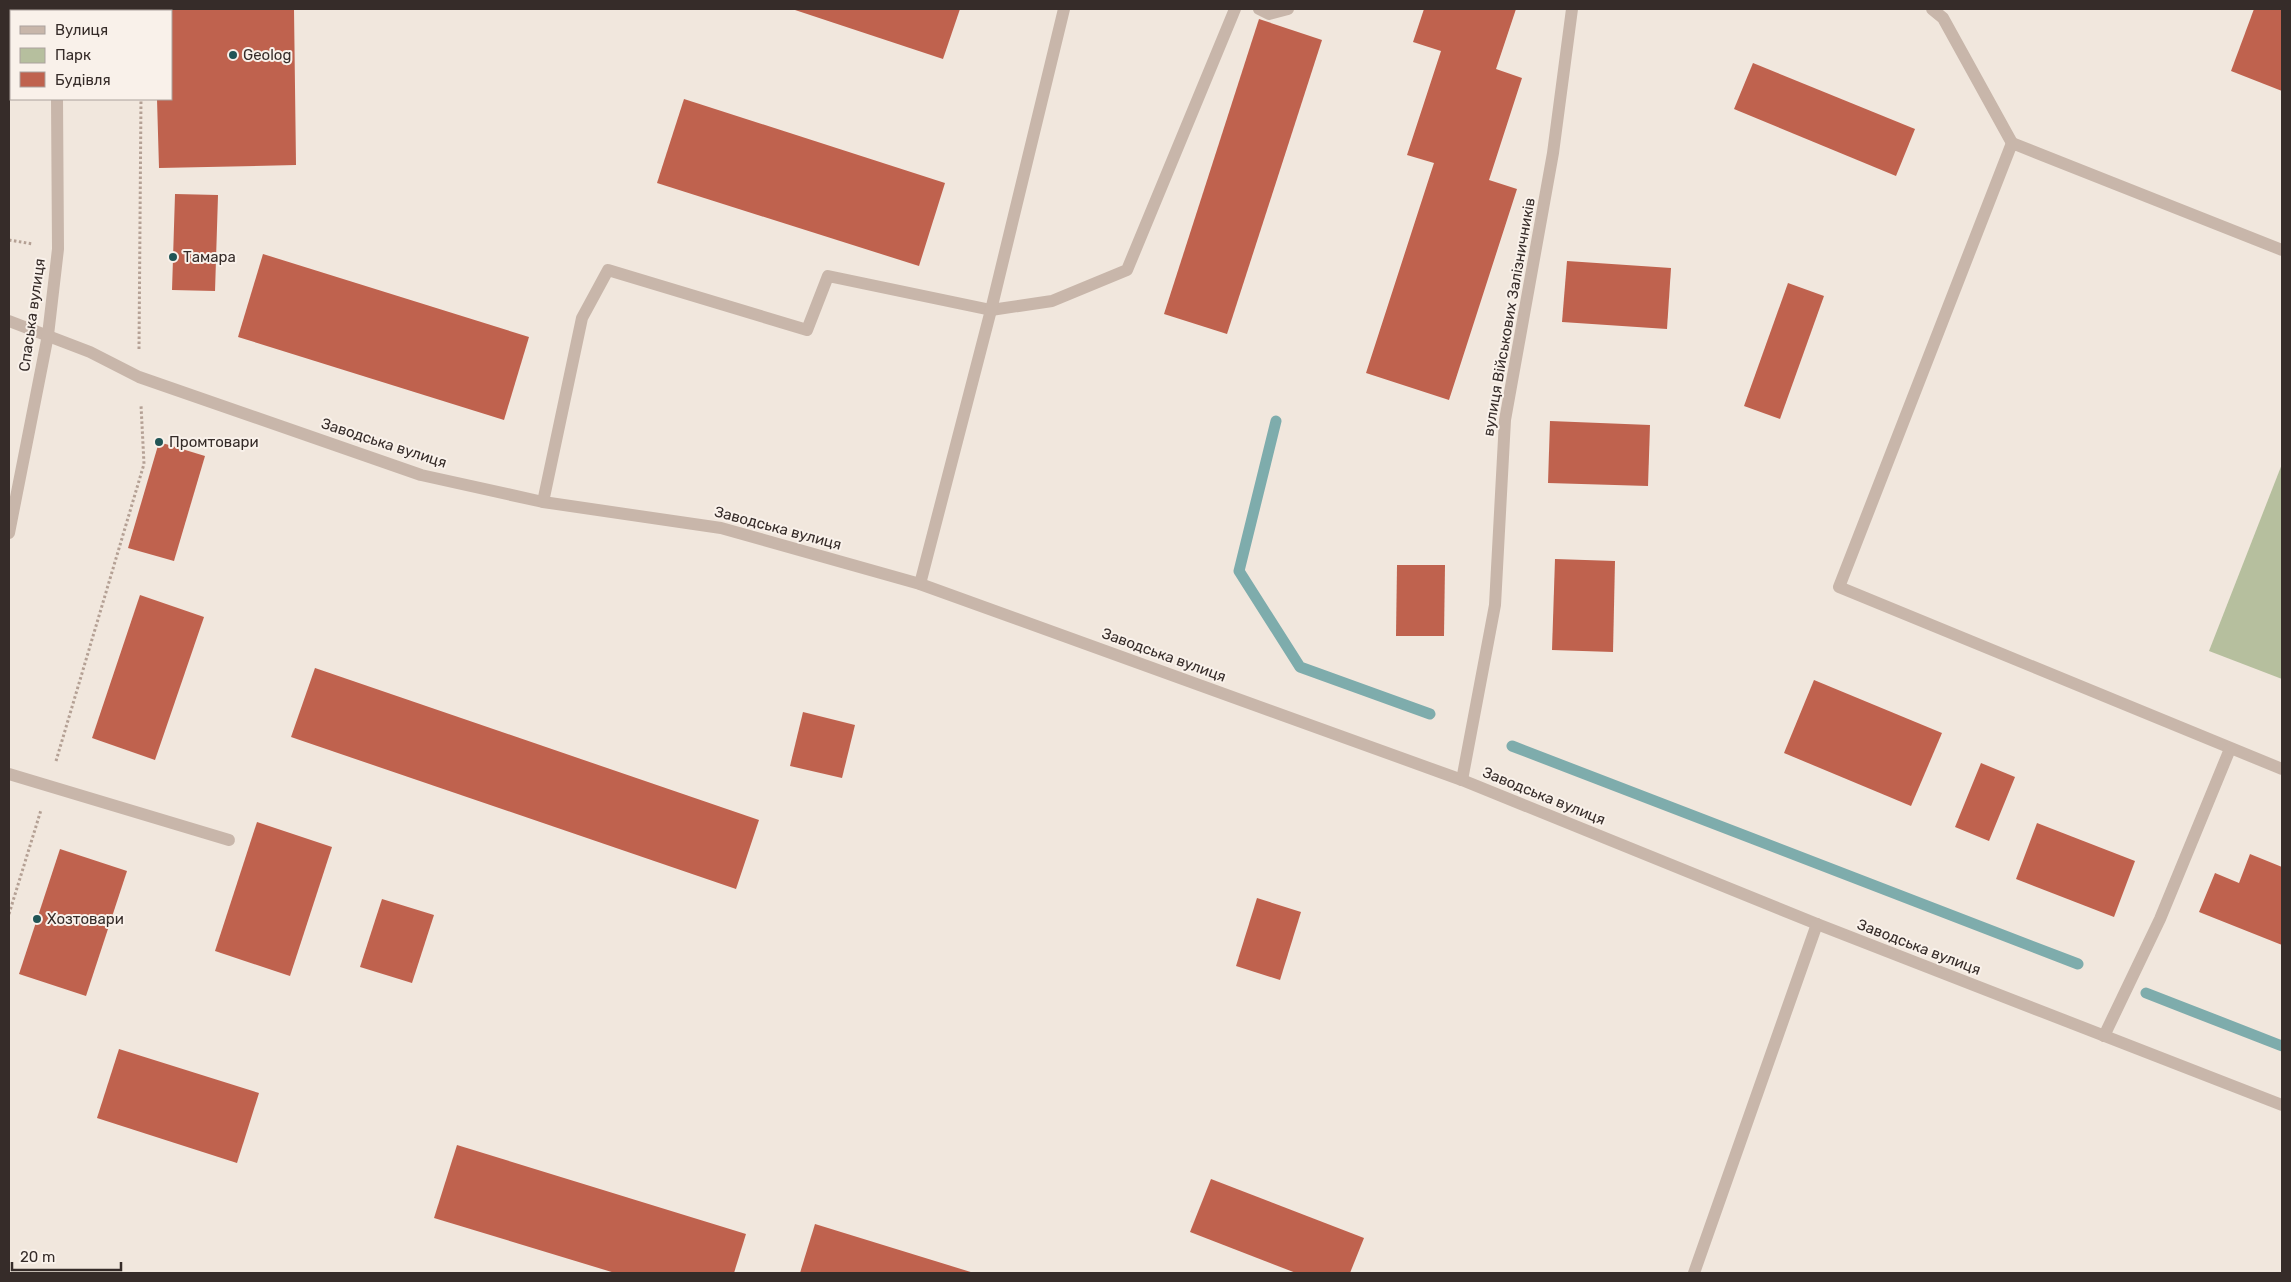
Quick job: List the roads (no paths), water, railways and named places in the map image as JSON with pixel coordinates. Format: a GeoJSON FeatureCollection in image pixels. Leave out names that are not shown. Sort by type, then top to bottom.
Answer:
{"type":"FeatureCollection","features":[{"type":"Feature","properties":{"kind":"street"},"geometry":{"type":"LineString","coordinates":[[920,584],[991,310],[1064,9]]}},
{"type":"Feature","properties":{"kind":"street"},"geometry":{"type":"LineString","coordinates":[[543,502],[582,318],[608,270],[807,330],[828,276],[991,310],[1052,301],[1127,270],[1235,9]]}},
{"type":"Feature","properties":{"kind":"street"},"geometry":{"type":"LineString","coordinates":[[1259,9],[1269,14],[1288,9]]}},
{"type":"Feature","properties":{"kind":"street","name":"вулиця Військових Залізничників"},"geometry":{"type":"LineString","coordinates":[[1462,780],[1496,605],[1505,420],[1553,154],[1572,9]]}},
{"type":"Feature","properties":{"kind":"street"},"geometry":{"type":"LineString","coordinates":[[1932,9],[1943,18],[2012,142],[2282,250]]}},
{"type":"Feature","properties":{"kind":"street","name":"Спаська вулиця"},"geometry":{"type":"LineString","coordinates":[[9,532],[48,335],[58,249],[57,100]]}},
{"type":"Feature","properties":{"kind":"street"},"geometry":{"type":"LineString","coordinates":[[2012,142],[1839,587],[2282,769]]}},
{"type":"Feature","properties":{"kind":"street","name":"Заводська вулиця"},"geometry":{"type":"LineString","coordinates":[[9,321],[90,352],[139,376],[421,475],[543,502],[721,528],[920,584],[1462,780],[1817,924],[2282,1105]]}},
{"type":"Feature","properties":{"kind":"street"},"geometry":{"type":"LineString","coordinates":[[2104,1036],[2160,919],[2230,749]]}},
{"type":"Feature","properties":{"kind":"street"},"geometry":{"type":"LineString","coordinates":[[9,774],[49,784],[229,840]]}},
{"type":"Feature","properties":{"kind":"street"},"geometry":{"type":"LineString","coordinates":[[1694,1273],[1817,924]]}},
{"type":"Feature","properties":{"kind":"waterway"},"geometry":{"type":"LineString","coordinates":[[1276,421],[1239,571],[1300,667],[1430,714]]}},
{"type":"Feature","properties":{"kind":"waterway"},"geometry":{"type":"LineString","coordinates":[[1512,746],[2078,964]]}},
{"type":"Feature","properties":{"kind":"waterway"},"geometry":{"type":"LineString","coordinates":[[2146,993],[2282,1046]]}},
{"type":"Feature","properties":{"kind":"place","name":"Geolog"},"geometry":{"type":"Point","coordinates":[233,55]}},
{"type":"Feature","properties":{"kind":"place","name":"Тамара"},"geometry":{"type":"Point","coordinates":[173,257]}},
{"type":"Feature","properties":{"kind":"place","name":"Промтовари"},"geometry":{"type":"Point","coordinates":[159,442]}},
{"type":"Feature","properties":{"kind":"place","name":"Хозтовари"},"geometry":{"type":"Point","coordinates":[37,919]}}]}
